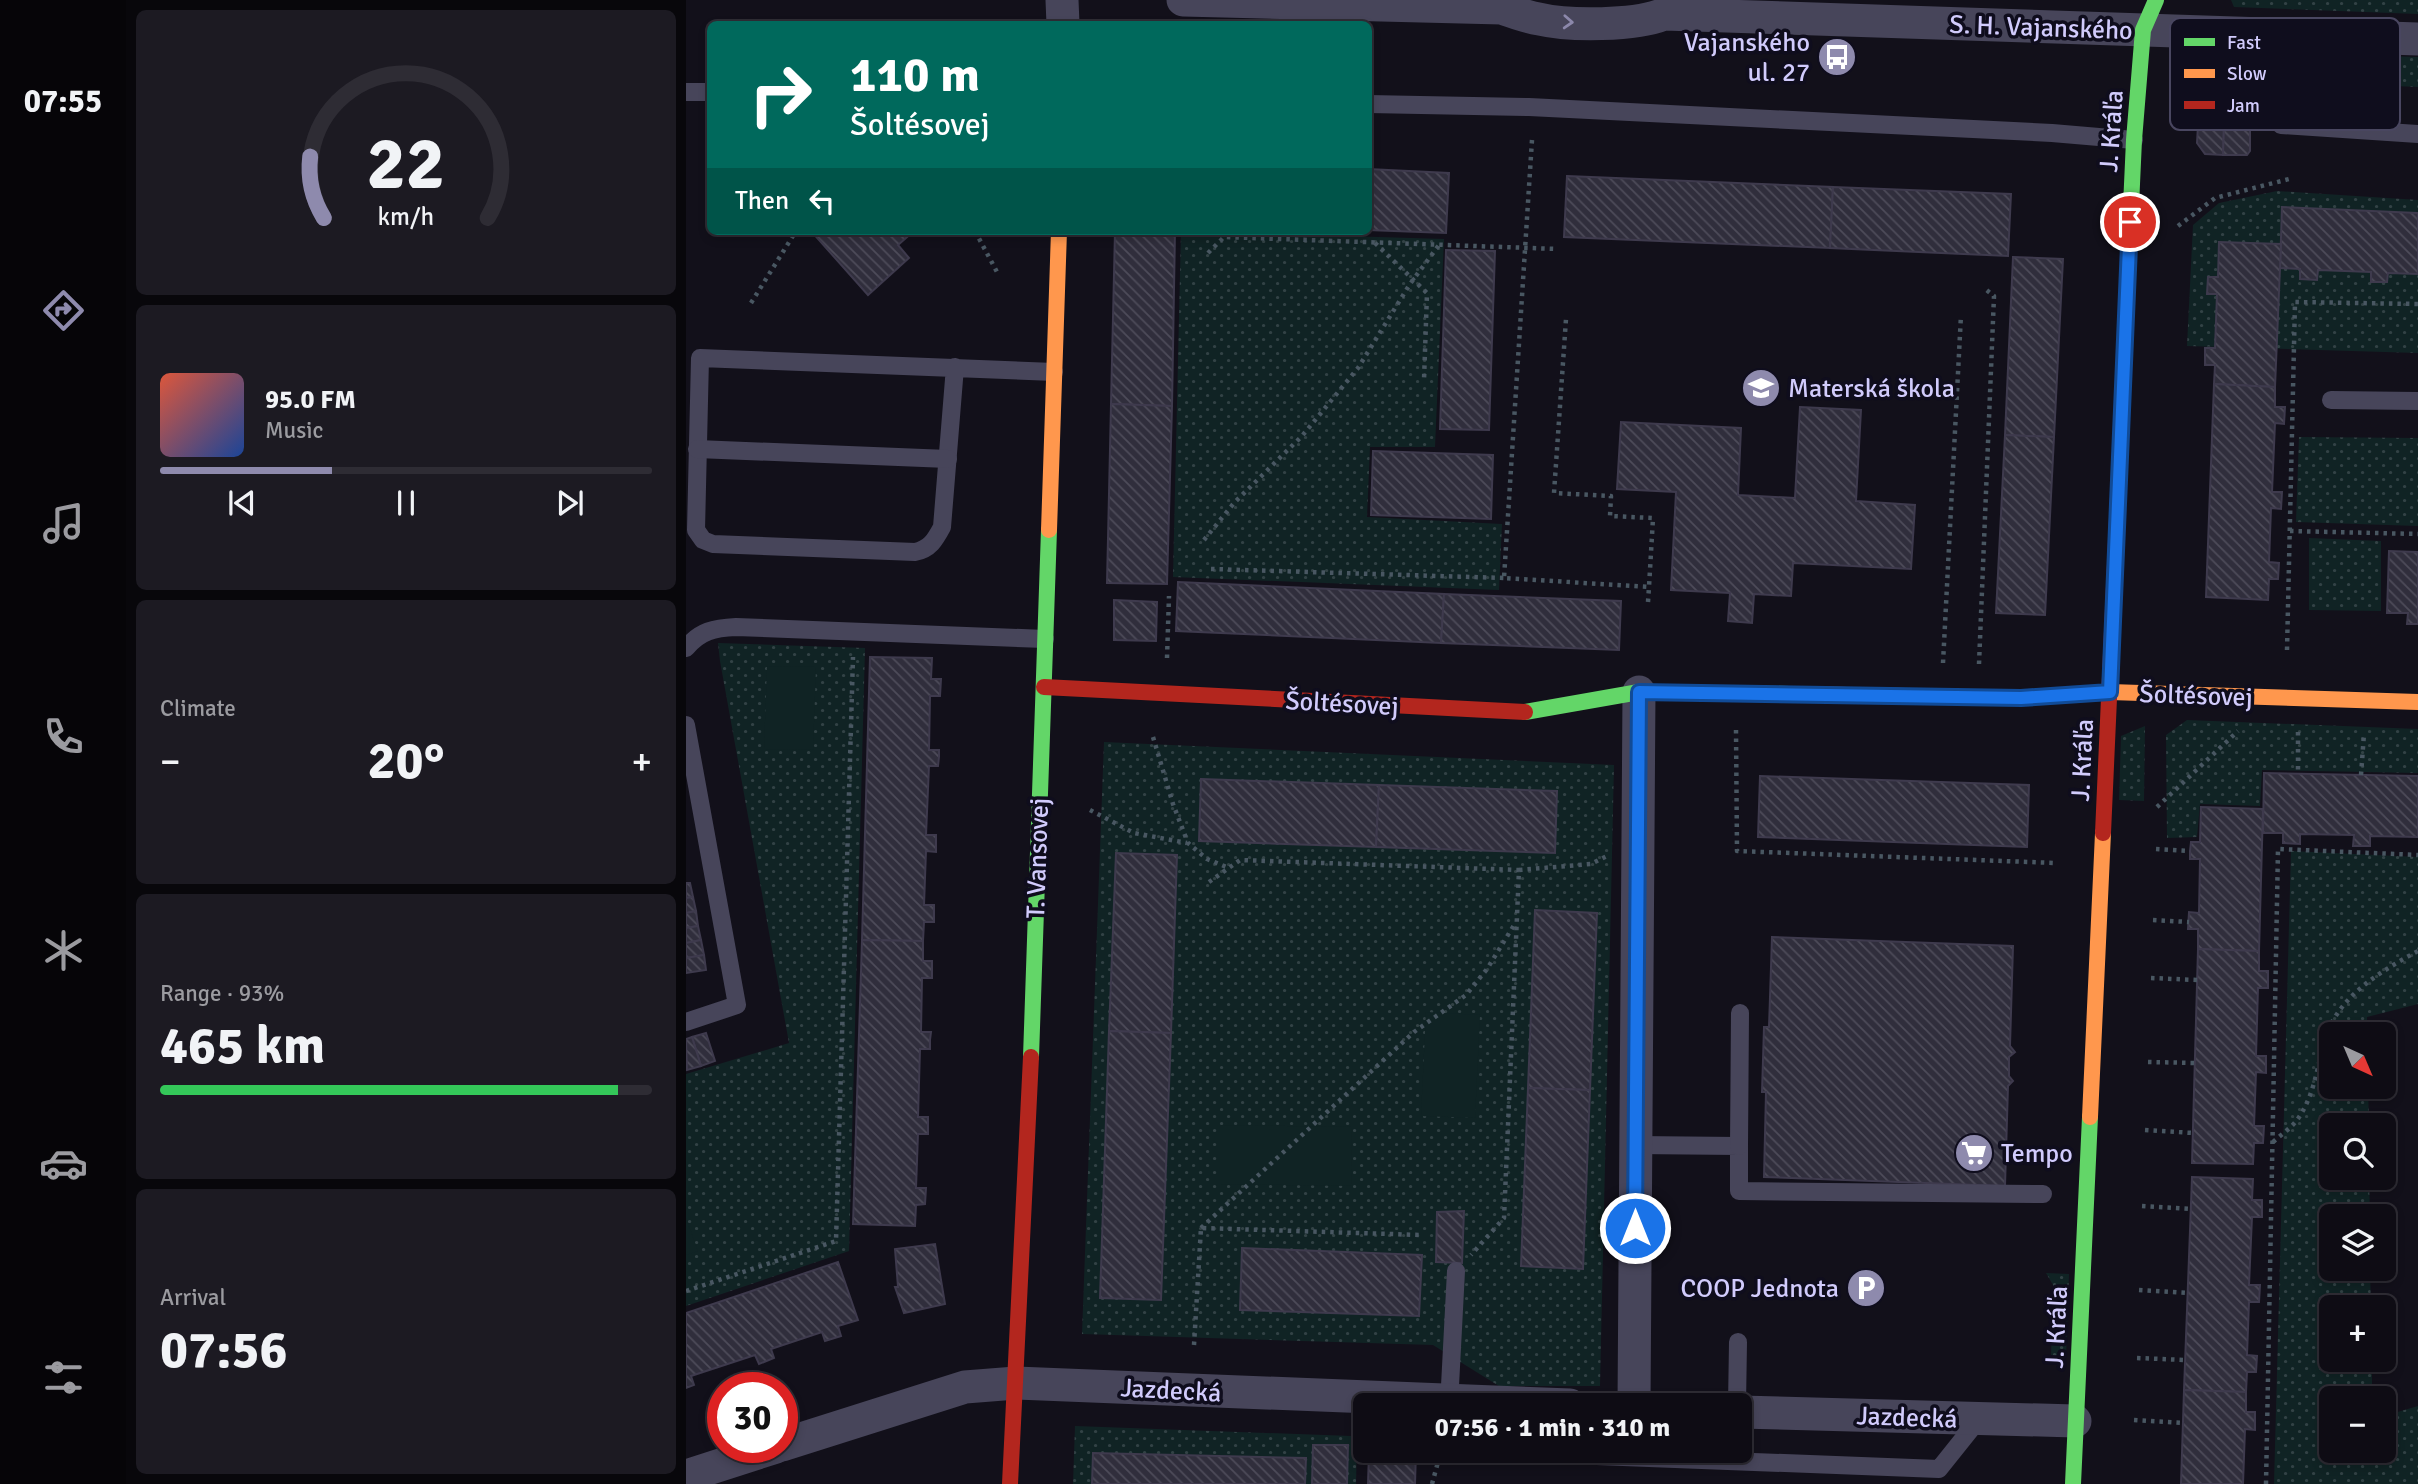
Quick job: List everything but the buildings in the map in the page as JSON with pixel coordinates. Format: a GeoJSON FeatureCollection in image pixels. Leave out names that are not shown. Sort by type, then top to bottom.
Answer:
{"type":"FeatureCollection","features":[{"type":"Feature","properties":{"kind":"street"},"geometry":{"type":"LineString","coordinates":[[1062,0],[1063,21]]}},
{"type":"Feature","properties":{"kind":"street","name":"S. H. Vajanského"},"geometry":{"type":"LineString","coordinates":[[1183,0],[1508,2],[1541,20],[1593,23],[1635,23],[1653,7],[2170,31]]}},
{"type":"Feature","properties":{"kind":"street","name":"J. Kráľa"},"geometry":{"type":"LineString","coordinates":[[2073,1484],[2134,141],[2143,30],[2156,0]]}},
{"type":"Feature","properties":{"kind":"street","name":"S. H. Vajanského"},"geometry":{"type":"LineString","coordinates":[[2400,37],[2418,38]]}},
{"type":"Feature","properties":{"kind":"street","name":"T. Vansovej"},"geometry":{"type":"LineString","coordinates":[[1010,1484],[1044,687],[1059,235]]}},
{"type":"Feature","properties":{"kind":"street","name":"Šoltésovej"},"geometry":{"type":"LineString","coordinates":[[1044,687],[1522,713],[1639,692],[2021,698],[2110,692],[2418,702]]}},
{"type":"Feature","properties":{"kind":"street"},"geometry":{"type":"LineString","coordinates":[[1634,1393],[1639,692]]}},
{"type":"Feature","properties":{"kind":"street","name":"Jazdecká"},"geometry":{"type":"LineString","coordinates":[[798,1440],[965,1387],[1016,1382],[1353,1399]]}},
{"type":"Feature","properties":{"kind":"street","name":"Jazdecká"},"geometry":{"type":"LineString","coordinates":[[1752,1412],[2076,1421]]}},
{"type":"Feature","properties":{"kind":"street"},"geometry":{"type":"LineString","coordinates":[[686,1476],[726,1463]]}},
{"type":"Feature","properties":{"kind":"lane"},"geometry":{"type":"LineString","coordinates":[[686,92],[707,92]]}},
{"type":"Feature","properties":{"kind":"lane"},"geometry":{"type":"LineString","coordinates":[[1372,104],[1529,107],[2052,133],[2134,141]]}},
{"type":"Feature","properties":{"kind":"lane"},"geometry":{"type":"LineString","coordinates":[[2357,130],[2418,134]]}},
{"type":"Feature","properties":{"kind":"lane"},"geometry":{"type":"LineString","coordinates":[[954,367],[942,527],[925,550],[915,552],[713,544],[703,540],[696,530],[700,358],[954,367],[1054,372]]}},
{"type":"Feature","properties":{"kind":"lane"},"geometry":{"type":"LineString","coordinates":[[2331,400],[2418,401]]}},
{"type":"Feature","properties":{"kind":"lane"},"geometry":{"type":"LineString","coordinates":[[697,449],[948,459]]}},
{"type":"Feature","properties":{"kind":"lane"},"geometry":{"type":"LineString","coordinates":[[686,649],[696,636],[714,628],[1045,639]]}},
{"type":"Feature","properties":{"kind":"lane"},"geometry":{"type":"LineString","coordinates":[[686,724],[737,1005],[686,1023]]}},
{"type":"Feature","properties":{"kind":"lane"},"geometry":{"type":"LineString","coordinates":[[1740,1013],[1739,1191],[2043,1194]]}},
{"type":"Feature","properties":{"kind":"lane"},"geometry":{"type":"LineString","coordinates":[[1636,1145],[1739,1146]]}},
{"type":"Feature","properties":{"kind":"lane"},"geometry":{"type":"LineString","coordinates":[[1450,1393],[1457,1271]]}},
{"type":"Feature","properties":{"kind":"lane"},"geometry":{"type":"LineString","coordinates":[[1737,1393],[1738,1342]]}},
{"type":"Feature","properties":{"kind":"lane"},"geometry":{"type":"LineString","coordinates":[[1752,1462],[1939,1469],[1979,1419]]}},
{"type":"Feature","properties":{"kind":"path"},"geometry":{"type":"LineString","coordinates":[[1504,578],[1532,139]]}},
{"type":"Feature","properties":{"kind":"path"},"geometry":{"type":"LineString","coordinates":[[2178,226],[2215,198],[2293,178]]}},
{"type":"Feature","properties":{"kind":"path"},"geometry":{"type":"LineString","coordinates":[[751,303],[794,235]]}},
{"type":"Feature","properties":{"kind":"path"},"geometry":{"type":"LineString","coordinates":[[977,235],[997,272]]}},
{"type":"Feature","properties":{"kind":"path"},"geometry":{"type":"LineString","coordinates":[[1208,253],[1224,237],[1558,249]]}},
{"type":"Feature","properties":{"kind":"path"},"geometry":{"type":"LineString","coordinates":[[1374,243],[1427,293],[1424,380]]}},
{"type":"Feature","properties":{"kind":"path"},"geometry":{"type":"LineString","coordinates":[[1204,540],[1234,503],[1302,436],[1358,368],[1413,279],[1439,245]]}},
{"type":"Feature","properties":{"kind":"path"},"geometry":{"type":"LineString","coordinates":[[1979,672],[1994,296],[1984,288]]}},
{"type":"Feature","properties":{"kind":"path"},"geometry":{"type":"LineString","coordinates":[[2287,650],[2295,302],[2418,304]]}},
{"type":"Feature","properties":{"kind":"path"},"geometry":{"type":"LineString","coordinates":[[1943,671],[1961,315]]}},
{"type":"Feature","properties":{"kind":"path"},"geometry":{"type":"LineString","coordinates":[[1566,319],[1554,493],[1611,496],[1610,516],[1653,518],[1648,602]]}},
{"type":"Feature","properties":{"kind":"path"},"geometry":{"type":"LineString","coordinates":[[2290,531],[2418,534]]}},
{"type":"Feature","properties":{"kind":"path"},"geometry":{"type":"LineString","coordinates":[[1211,569],[1504,578],[1649,587]]}},
{"type":"Feature","properties":{"kind":"path"},"geometry":{"type":"LineString","coordinates":[[1166,669],[1169,596]]}},
{"type":"Feature","properties":{"kind":"path"},"geometry":{"type":"LineString","coordinates":[[686,1291],[836,1241],[854,632]]}},
{"type":"Feature","properties":{"kind":"path"},"geometry":{"type":"LineString","coordinates":[[2157,807],[2244,725]]}},
{"type":"Feature","properties":{"kind":"path"},"geometry":{"type":"LineString","coordinates":[[1737,730],[1737,851],[2056,863]]}},
{"type":"Feature","properties":{"kind":"path"},"geometry":{"type":"LineString","coordinates":[[2298,732],[2298,774]]}},
{"type":"Feature","properties":{"kind":"path"},"geometry":{"type":"LineString","coordinates":[[2361,775],[2364,733]]}},
{"type":"Feature","properties":{"kind":"path"},"geometry":{"type":"LineString","coordinates":[[1153,737],[1188,843],[1207,859],[1229,868]]}},
{"type":"Feature","properties":{"kind":"path"},"geometry":{"type":"LineString","coordinates":[[1090,810],[1134,833],[1188,843]]}},
{"type":"Feature","properties":{"kind":"path"},"geometry":{"type":"LineString","coordinates":[[1209,882],[1240,860],[1519,870],[1591,864],[1637,841]]}},
{"type":"Feature","properties":{"kind":"path"},"geometry":{"type":"LineString","coordinates":[[2156,849],[2190,850]]}},
{"type":"Feature","properties":{"kind":"path"},"geometry":{"type":"LineString","coordinates":[[2266,1484],[2278,849],[2418,855]]}},
{"type":"Feature","properties":{"kind":"path"},"geometry":{"type":"LineString","coordinates":[[1457,1271],[1504,1218],[1519,870]]}},
{"type":"Feature","properties":{"kind":"path"},"geometry":{"type":"LineString","coordinates":[[2153,920],[2189,922]]}},
{"type":"Feature","properties":{"kind":"path"},"geometry":{"type":"LineString","coordinates":[[1194,1345],[1200,1228],[1413,1032],[1466,995],[1487,970],[1517,922]]}},
{"type":"Feature","properties":{"kind":"path"},"geometry":{"type":"LineString","coordinates":[[2272,1142],[2296,1122],[2310,1099],[2328,1031],[2344,1005],[2379,972],[2418,951]]}},
{"type":"Feature","properties":{"kind":"path"},"geometry":{"type":"LineString","coordinates":[[2151,978],[2197,980]]}},
{"type":"Feature","properties":{"kind":"path"},"geometry":{"type":"LineString","coordinates":[[2148,1062],[2195,1063]]}},
{"type":"Feature","properties":{"kind":"path"},"geometry":{"type":"LineString","coordinates":[[2145,1130],[2193,1133]]}},
{"type":"Feature","properties":{"kind":"path"},"geometry":{"type":"LineString","coordinates":[[2142,1206],[2191,1209]]}},
{"type":"Feature","properties":{"kind":"path"},"geometry":{"type":"LineString","coordinates":[[1200,1228],[1421,1235]]}},
{"type":"Feature","properties":{"kind":"path"},"geometry":{"type":"LineString","coordinates":[[2140,1290],[2188,1293]]}},
{"type":"Feature","properties":{"kind":"path"},"geometry":{"type":"LineString","coordinates":[[2137,1358],[2185,1360]]}},
{"type":"Feature","properties":{"kind":"path"},"geometry":{"type":"LineString","coordinates":[[2134,1420],[2183,1423]]}},
{"type":"Feature","properties":{"kind":"path"},"geometry":{"type":"LineString","coordinates":[[1432,1484],[1438,1463]]}},
{"type":"Feature","properties":{"kind":"green space"},"geometry":{"type":"Polygon","coordinates":[[[2231,0],[2418,0],[2418,14],[2234,7],[2231,0]]]}},
{"type":"Feature","properties":{"kind":"green space"},"geometry":{"type":"Polygon","coordinates":[[[2400,56],[2418,57],[2418,87],[2400,86],[2400,56]]]}},
{"type":"Feature","properties":{"kind":"green space"},"geometry":{"type":"Polygon","coordinates":[[[2277,191],[2418,200],[2418,353],[2187,346],[2193,225],[2219,203],[2277,191]]]}},
{"type":"Feature","properties":{"kind":"green space"},"geometry":{"type":"Polygon","coordinates":[[[1181,235],[1444,239],[1435,447],[1370,447],[1367,517],[1502,524],[1499,590],[1173,577],[1181,235]]]}},
{"type":"Feature","properties":{"kind":"green space"},"geometry":{"type":"Polygon","coordinates":[[[2299,437],[2418,438],[2418,526],[2296,522],[2299,437]]]}},
{"type":"Feature","properties":{"kind":"green space"},"geometry":{"type":"Polygon","coordinates":[[[2309,538],[2381,541],[2381,611],[2309,610],[2309,538]]]}},
{"type":"Feature","properties":{"kind":"green space"},"geometry":{"type":"Polygon","coordinates":[[[718,643],[865,648],[849,1251],[686,1306],[686,1074],[789,1043],[718,643]]]}},
{"type":"Feature","properties":{"kind":"green space"},"geometry":{"type":"Polygon","coordinates":[[[767,666],[816,667],[813,750],[764,749],[767,666]]]}},
{"type":"Feature","properties":{"kind":"green space"},"geometry":{"type":"Polygon","coordinates":[[[2187,720],[2418,729],[2418,773],[2262,770],[2260,806],[2200,804],[2197,837],[2167,838],[2166,735],[2187,720]]]}},
{"type":"Feature","properties":{"kind":"green space"},"geometry":{"type":"Polygon","coordinates":[[[2145,726],[2144,801],[2119,800],[2121,736],[2145,726]]]}},
{"type":"Feature","properties":{"kind":"green space"},"geometry":{"type":"Polygon","coordinates":[[[1104,742],[1614,765],[1600,1386],[1499,1386],[1433,1345],[1082,1334],[1104,742]]]}},
{"type":"Feature","properties":{"kind":"green space"},"geometry":{"type":"Polygon","coordinates":[[[2291,851],[2418,857],[2418,1004],[2367,1017],[2367,1022],[2319,1022],[2319,1099],[2368,1099],[2369,1113],[2319,1113],[2319,1190],[2369,1190],[2370,1204],[2319,1204],[2319,1281],[2370,1281],[2371,1295],[2319,1295],[2319,1372],[2372,1372],[2372,1386],[2319,1386],[2319,1463],[2396,1463],[2396,1412],[2418,1406],[2418,1484],[2274,1484],[2291,851]]]}},
{"type":"Feature","properties":{"kind":"green space"},"geometry":{"type":"Polygon","coordinates":[[[1426,1012],[1480,1015],[1475,1118],[1421,1116],[1426,1012]]]}},
{"type":"Feature","properties":{"kind":"green space"},"geometry":{"type":"Polygon","coordinates":[[[1219,1125],[1352,1127],[1351,1186],[1219,1184],[1219,1125]]]}},
{"type":"Feature","properties":{"kind":"green space"},"geometry":{"type":"Polygon","coordinates":[[[686,1218],[698,1251],[686,1255],[686,1218]]]}},
{"type":"Feature","properties":{"kind":"green space"},"geometry":{"type":"Polygon","coordinates":[[[2046,1273],[2069,1274],[2066,1358],[2051,1357],[2053,1285],[2046,1273]]]}},
{"type":"Feature","properties":{"kind":"green space"},"geometry":{"type":"Polygon","coordinates":[[[1075,1426],[1351,1436],[1353,1463],[1356,1463],[1356,1484],[1073,1484],[1075,1426]]]}},
{"type":"Feature","properties":{"kind":"traffic: fast"},"geometry":{"type":"LineString","coordinates":[[2130,228],[2143,30],[2156,0]]}},
{"type":"Feature","properties":{"kind":"traffic: fast"},"geometry":{"type":"LineString","coordinates":[[1031,1057],[1049,530]]}},
{"type":"Feature","properties":{"kind":"traffic: fast"},"geometry":{"type":"LineString","coordinates":[[1525,712],[1639,692],[1789,694]]}},
{"type":"Feature","properties":{"kind":"traffic: fast"},"geometry":{"type":"LineString","coordinates":[[2073,1484],[2090,1117]]}},
{"type":"Feature","properties":{"kind":"traffic: slow"},"geometry":{"type":"LineString","coordinates":[[1049,530],[1059,235]]}},
{"type":"Feature","properties":{"kind":"traffic: slow"},"geometry":{"type":"LineString","coordinates":[[1789,694],[2021,698],[2110,692],[2418,702]]}},
{"type":"Feature","properties":{"kind":"traffic: slow"},"geometry":{"type":"LineString","coordinates":[[2090,1117],[2103,833]]}},
{"type":"Feature","properties":{"kind":"traffic: jam"},"geometry":{"type":"LineString","coordinates":[[2103,833],[2130,228]]}},
{"type":"Feature","properties":{"kind":"traffic: jam"},"geometry":{"type":"LineString","coordinates":[[1044,687],[1525,712]]}},
{"type":"Feature","properties":{"kind":"traffic: jam"},"geometry":{"type":"LineString","coordinates":[[1010,1484],[1031,1057]]}},
{"type":"Feature","properties":{"kind":"place","name":"Vajanského ul. 27"},"geometry":{"type":"Point","coordinates":[1837,57]}},
{"type":"Feature","properties":{"kind":"place","name":"Materská škola"},"geometry":{"type":"Point","coordinates":[1761,388]}},
{"type":"Feature","properties":{"kind":"place","name":"Tempo"},"geometry":{"type":"Point","coordinates":[1974,1153]}},
{"type":"Feature","properties":{"kind":"place","name":"COOP Jednota"},"geometry":{"type":"Point","coordinates":[1866,1288]}},
{"type":"Feature","properties":{"kind":"route"},"geometry":{"type":"LineString","coordinates":[[1635,1228],[1639,692],[2021,698],[2110,692],[2130,222]]}}]}
